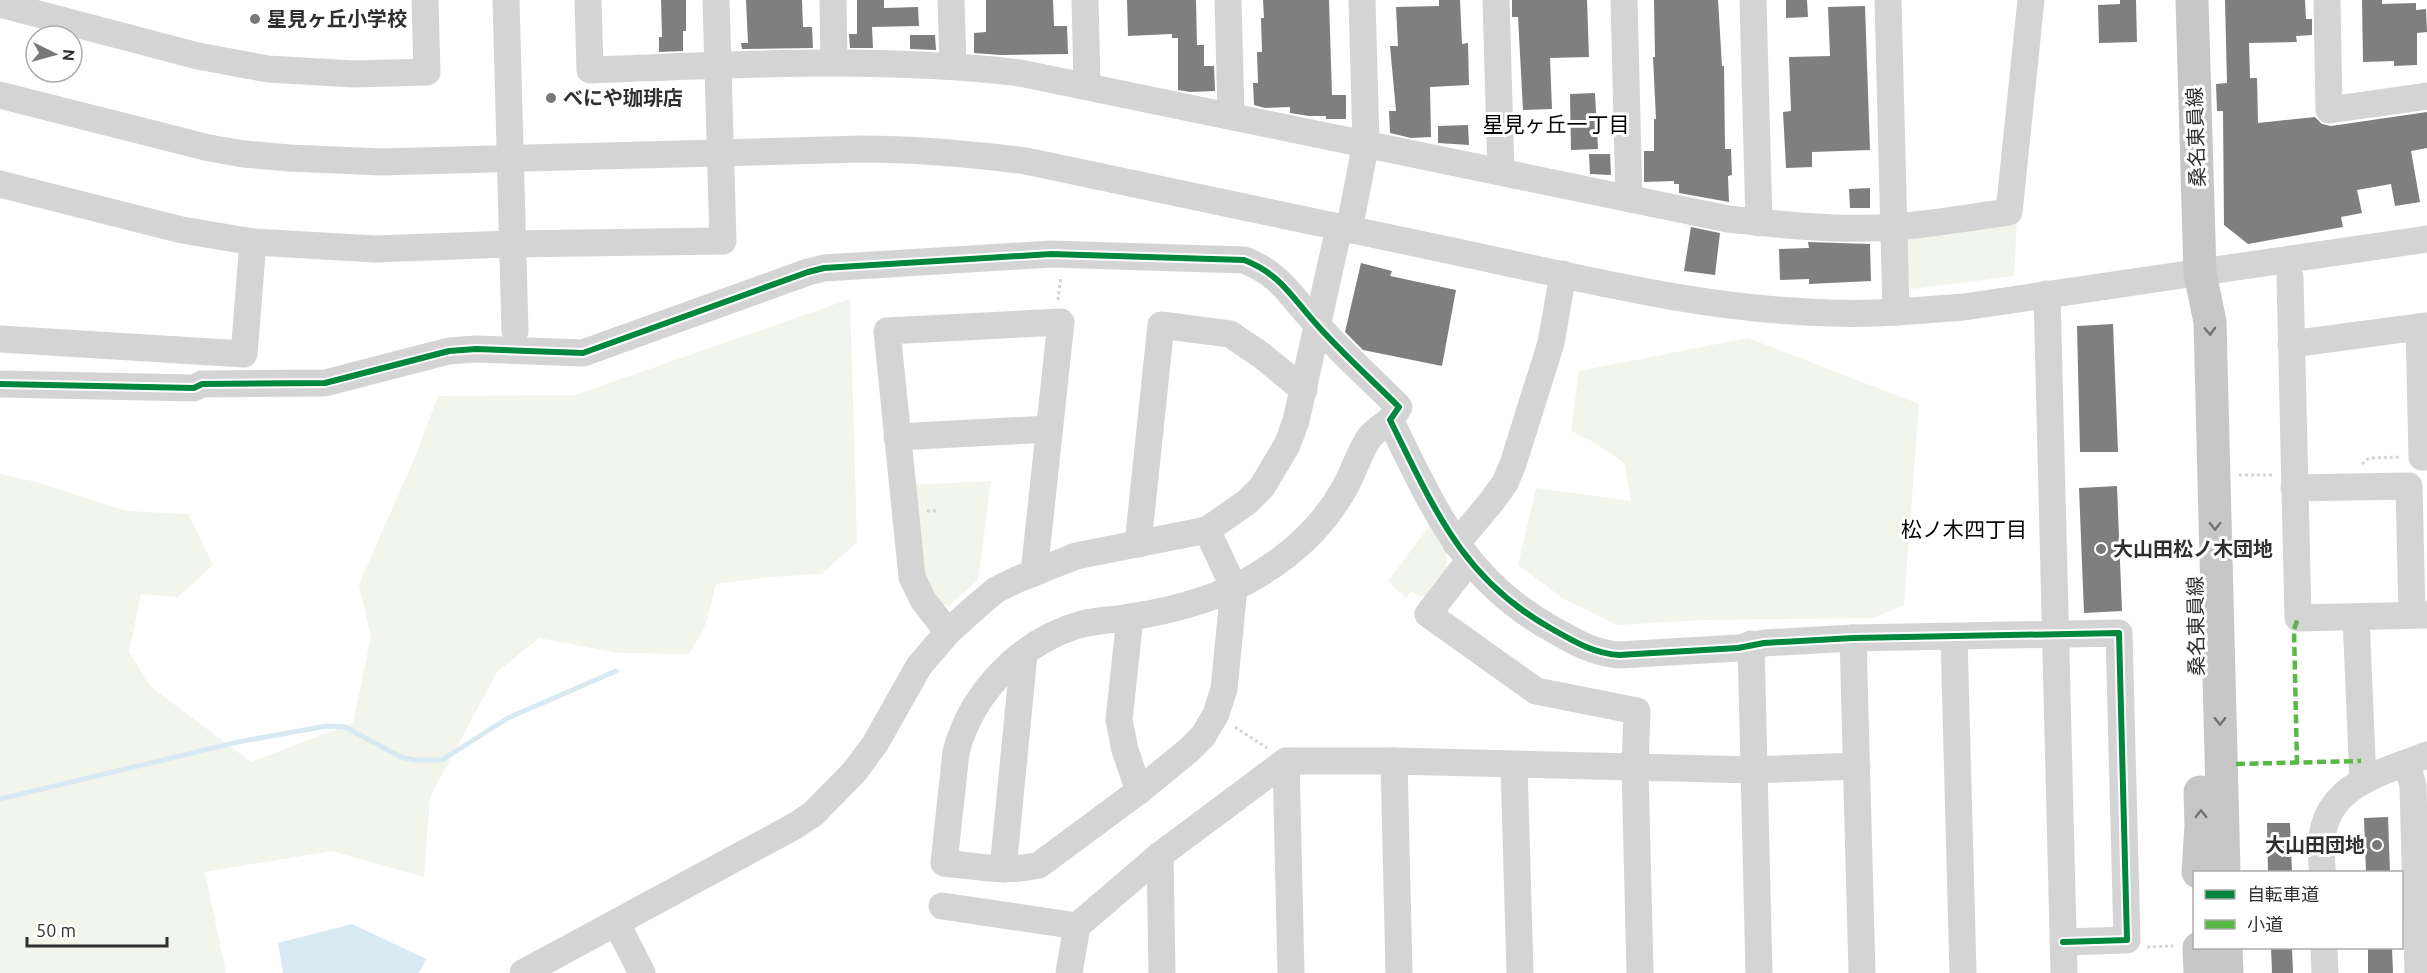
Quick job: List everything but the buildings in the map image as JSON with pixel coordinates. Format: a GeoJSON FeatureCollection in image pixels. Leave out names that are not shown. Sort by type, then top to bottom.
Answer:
{"type":"FeatureCollection","features":[{"type":"Feature","properties":{"kind":"main road","name":"桑名東員線"},"geometry":{"type":"LineString","coordinates":[[2192,0],[2200,273],[2210,322],[2224,871]]}},
{"type":"Feature","properties":{"kind":"main road","name":"桑名東員線"},"geometry":{"type":"LineString","coordinates":[[2198,871],[2201,826],[2187,321],[2200,273]]}},
{"type":"Feature","properties":{"kind":"main road"},"geometry":{"type":"LineString","coordinates":[[2191,947],[2200,973]]}},
{"type":"Feature","properties":{"kind":"main road"},"geometry":{"type":"LineString","coordinates":[[2226,949],[2227,973]]}},
{"type":"Feature","properties":{"kind":"street"},"geometry":{"type":"LineString","coordinates":[[0,4],[226,62],[268,69],[354,74],[427,72],[425,0]]}},
{"type":"Feature","properties":{"kind":"street"},"geometry":{"type":"LineString","coordinates":[[506,0],[514,332]]}},
{"type":"Feature","properties":{"kind":"street"},"geometry":{"type":"LineString","coordinates":[[588,0],[590,70],[879,62],[953,65],[1020,73],[1728,219],[1816,228],[1894,227],[2009,212],[2031,0]]}},
{"type":"Feature","properties":{"kind":"street"},"geometry":{"type":"LineString","coordinates":[[0,184],[182,230],[253,242],[375,249],[512,244],[723,241],[716,0]]}},
{"type":"Feature","properties":{"kind":"street"},"geometry":{"type":"LineString","coordinates":[[833,0],[834,63]]}},
{"type":"Feature","properties":{"kind":"street"},"geometry":{"type":"LineString","coordinates":[[951,0],[953,65]]}},
{"type":"Feature","properties":{"kind":"street"},"geometry":{"type":"LineString","coordinates":[[1085,0],[1087,85]]}},
{"type":"Feature","properties":{"kind":"street"},"geometry":{"type":"LineString","coordinates":[[1228,0],[1231,115]]}},
{"type":"Feature","properties":{"kind":"street"},"geometry":{"type":"LineString","coordinates":[[524,973],[617,924],[813,814],[855,771],[875,744],[920,666],[948,632],[996,590],[1076,556],[1206,530],[1247,502],[1262,487],[1287,445],[1304,390],[1317,325],[1366,143],[1362,0]]}},
{"type":"Feature","properties":{"kind":"street"},"geometry":{"type":"LineString","coordinates":[[1496,0],[1500,172]]}},
{"type":"Feature","properties":{"kind":"street"},"geometry":{"type":"LineString","coordinates":[[1624,0],[1629,199]]}},
{"type":"Feature","properties":{"kind":"street"},"geometry":{"type":"LineString","coordinates":[[1753,0],[1759,223]]}},
{"type":"Feature","properties":{"kind":"street"},"geometry":{"type":"LineString","coordinates":[[1888,0],[1896,312]]}},
{"type":"Feature","properties":{"kind":"street"},"geometry":{"type":"LineString","coordinates":[[2327,0],[2330,110],[2427,96]]}},
{"type":"Feature","properties":{"kind":"street"},"geometry":{"type":"LineString","coordinates":[[0,95],[181,141],[244,154],[370,161],[919,149],[983,155],[1026,161],[1344,229],[1705,302],[1830,314],[1964,307],[2427,239]]}},
{"type":"Feature","properties":{"kind":"street"},"geometry":{"type":"LineString","coordinates":[[0,339],[244,354],[253,242]]}},
{"type":"Feature","properties":{"kind":"street"},"geometry":{"type":"LineString","coordinates":[[0,384],[52,384],[55,387],[194,388],[202,384],[316,384],[449,351],[476,349],[583,352],[824,268],[1051,254],[1244,260],[1259,266],[1274,276],[1291,293],[1317,325],[1399,407],[1390,420],[1370,436],[1346,486],[1315,531],[1278,562],[1234,588],[1213,598],[1130,617],[1080,625],[1039,643],[1002,671],[980,697],[960,736],[956,752],[944,863],[1020,870],[1039,865],[1140,791],[1203,736],[1216,714],[1224,688],[1234,588],[1206,530]]}},
{"type":"Feature","properties":{"kind":"street"},"geometry":{"type":"LineString","coordinates":[[1563,274],[1551,343],[1513,464],[1462,553],[1420,608],[1536,691],[1637,711],[1635,768],[1640,973]]}},
{"type":"Feature","properties":{"kind":"street"},"geometry":{"type":"LineString","coordinates":[[2290,278],[2294,481],[2298,618],[2420,615],[2409,486],[2294,481]]}},
{"type":"Feature","properties":{"kind":"street"},"geometry":{"type":"LineString","coordinates":[[2047,294],[2064,973]]}},
{"type":"Feature","properties":{"kind":"street"},"geometry":{"type":"LineString","coordinates":[[948,632],[923,600],[912,577],[886,331],[1061,322],[1034,573]]}},
{"type":"Feature","properties":{"kind":"street"},"geometry":{"type":"LineString","coordinates":[[1138,544],[1161,325],[1230,334],[1253,348],[1304,390]]}},
{"type":"Feature","properties":{"kind":"street"},"geometry":{"type":"LineString","coordinates":[[2291,344],[2423,327],[2422,457],[2427,457]]}},
{"type":"Feature","properties":{"kind":"street"},"geometry":{"type":"LineString","coordinates":[[1390,420],[1433,506],[1462,553],[1504,597],[1538,621],[1582,646],[1603,653],[1620,655],[1738,648],[1751,644],[1853,638],[2119,633],[2127,940],[2063,942]]}},
{"type":"Feature","properties":{"kind":"street"},"geometry":{"type":"LineString","coordinates":[[897,437],[1048,429]]}},
{"type":"Feature","properties":{"kind":"street"},"geometry":{"type":"LineString","coordinates":[[1130,617],[1119,720],[1123,743],[1140,791]]}},
{"type":"Feature","properties":{"kind":"street"},"geometry":{"type":"LineString","coordinates":[[2356,617],[2363,781]]}},
{"type":"Feature","properties":{"kind":"street"},"geometry":{"type":"LineString","coordinates":[[1954,637],[1963,973]]}},
{"type":"Feature","properties":{"kind":"street"},"geometry":{"type":"LineString","coordinates":[[1853,638],[1862,973]]}},
{"type":"Feature","properties":{"kind":"street"},"geometry":{"type":"LineString","coordinates":[[1751,644],[1759,973]]}},
{"type":"Feature","properties":{"kind":"street"},"geometry":{"type":"LineString","coordinates":[[1002,869],[1024,654]]}},
{"type":"Feature","properties":{"kind":"street"},"geometry":{"type":"LineString","coordinates":[[2322,871],[2321,846],[2326,820],[2338,798],[2363,781],[2417,759],[2414,786],[2418,973]]}},
{"type":"Feature","properties":{"kind":"street"},"geometry":{"type":"LineString","coordinates":[[1069,973],[1077,926],[1160,855],[1286,761],[1394,761],[1754,770],[1857,766]]}},
{"type":"Feature","properties":{"kind":"street"},"geometry":{"type":"LineString","coordinates":[[1286,761],[1291,973]]}},
{"type":"Feature","properties":{"kind":"street"},"geometry":{"type":"LineString","coordinates":[[1394,761],[1399,973]]}},
{"type":"Feature","properties":{"kind":"street"},"geometry":{"type":"LineString","coordinates":[[1514,765],[1520,973]]}},
{"type":"Feature","properties":{"kind":"street"},"geometry":{"type":"LineString","coordinates":[[1160,855],[1162,973]]}},
{"type":"Feature","properties":{"kind":"street"},"geometry":{"type":"LineString","coordinates":[[942,906],[1077,926]]}},
{"type":"Feature","properties":{"kind":"street"},"geometry":{"type":"LineString","coordinates":[[617,924],[642,973]]}},
{"type":"Feature","properties":{"kind":"street"},"geometry":{"type":"LineString","coordinates":[[2324,949],[2325,973]]}},
{"type":"Feature","properties":{"kind":"path"},"geometry":{"type":"LineString","coordinates":[[1056,322],[1062,269]]}},
{"type":"Feature","properties":{"kind":"path"},"geometry":{"type":"LineString","coordinates":[[2233,476],[2294,481]]}},
{"type":"Feature","properties":{"kind":"path"},"geometry":{"type":"LineString","coordinates":[[1216,714],[1286,761]]}},
{"type":"Feature","properties":{"kind":"path"},"geometry":{"type":"LineString","coordinates":[[2127,940],[2134,947],[2191,947]]}},
{"type":"Feature","properties":{"kind":"shaded area"},"geometry":{"type":"Polygon","coordinates":[[[2017,220],[2014,276],[1913,289],[1904,282],[1908,233],[2017,220]]]}},
{"type":"Feature","properties":{"kind":"shaded area"},"geometry":{"type":"Polygon","coordinates":[[[850,299],[857,542],[822,574],[769,577],[716,584],[705,627],[689,654],[618,653],[539,638],[497,672],[430,797],[424,877],[332,851],[205,872],[226,973],[0,973],[0,474],[36,482],[127,511],[188,514],[213,565],[178,597],[141,594],[129,652],[151,687],[251,762],[353,723],[371,637],[359,584],[415,457],[438,396],[575,395],[850,299]]]}},
{"type":"Feature","properties":{"kind":"shaded area"},"geometry":{"type":"Polygon","coordinates":[[[1748,338],[1919,404],[1904,605],[1873,618],[1704,620],[1617,625],[1564,599],[1518,565],[1536,488],[1631,501],[1624,463],[1595,443],[1571,431],[1579,371],[1748,338]]]}},
{"type":"Feature","properties":{"kind":"shaded area"},"geometry":{"type":"Polygon","coordinates":[[[991,481],[978,580],[948,606],[932,600],[917,575],[911,485],[991,481]]]}},
{"type":"Feature","properties":{"kind":"shaded area"},"geometry":{"type":"Polygon","coordinates":[[[1431,524],[1446,554],[1444,576],[1429,594],[1421,597],[1411,591],[1406,598],[1388,581],[1431,524]]]}},
{"type":"Feature","properties":{"kind":"shaded area"},"geometry":{"type":"Polygon","coordinates":[[[352,924],[426,959],[419,973],[283,973],[278,943],[352,924]]]}},
{"type":"Feature","properties":{"kind":"waterway"},"geometry":{"type":"LineString","coordinates":[[0,799],[238,742],[326,726],[345,727],[401,757],[414,760],[442,760],[508,718],[616,671]]}},
{"type":"Feature","properties":{"kind":"marked path"},"geometry":{"type":"LineString","coordinates":[[2297,764],[2294,630],[2298,618]]}},
{"type":"Feature","properties":{"kind":"marked path"},"geometry":{"type":"LineString","coordinates":[[2236,764],[2361,761]]}},
{"type":"Feature","properties":{"kind":"cycle path"},"geometry":{"type":"LineString","coordinates":[[0,384],[194,388],[202,384],[325,383],[449,351],[476,349],[583,353],[824,268],[1051,254],[1244,260],[1268,272],[1277,280],[1347,357],[1399,407],[1390,420],[1437,512],[1473,564],[1495,588],[1521,609],[1584,646],[1619,655],[1853,638],[2119,633],[2127,940],[2063,942]]}},
{"type":"Feature","properties":{"kind":"place","name":"星見ヶ丘小学校"},"geometry":{"type":"Point","coordinates":[255,19]}},
{"type":"Feature","properties":{"kind":"place","name":"べにや珈琲店"},"geometry":{"type":"Point","coordinates":[551,98]}},
{"type":"Feature","properties":{"kind":"place","name":"大山田松ノ木団地"},"geometry":{"type":"Point","coordinates":[2101,549]}},
{"type":"Feature","properties":{"kind":"place","name":"大山田団地"},"geometry":{"type":"Point","coordinates":[2377,845]}},
{"type":"Feature","properties":{"kind":"district","name":"星見ヶ丘一丁目"},"geometry":{"type":"Point","coordinates":[1556,125]}},
{"type":"Feature","properties":{"kind":"district","name":"松ノ木四丁目"},"geometry":{"type":"Point","coordinates":[1964,530]}}]}
